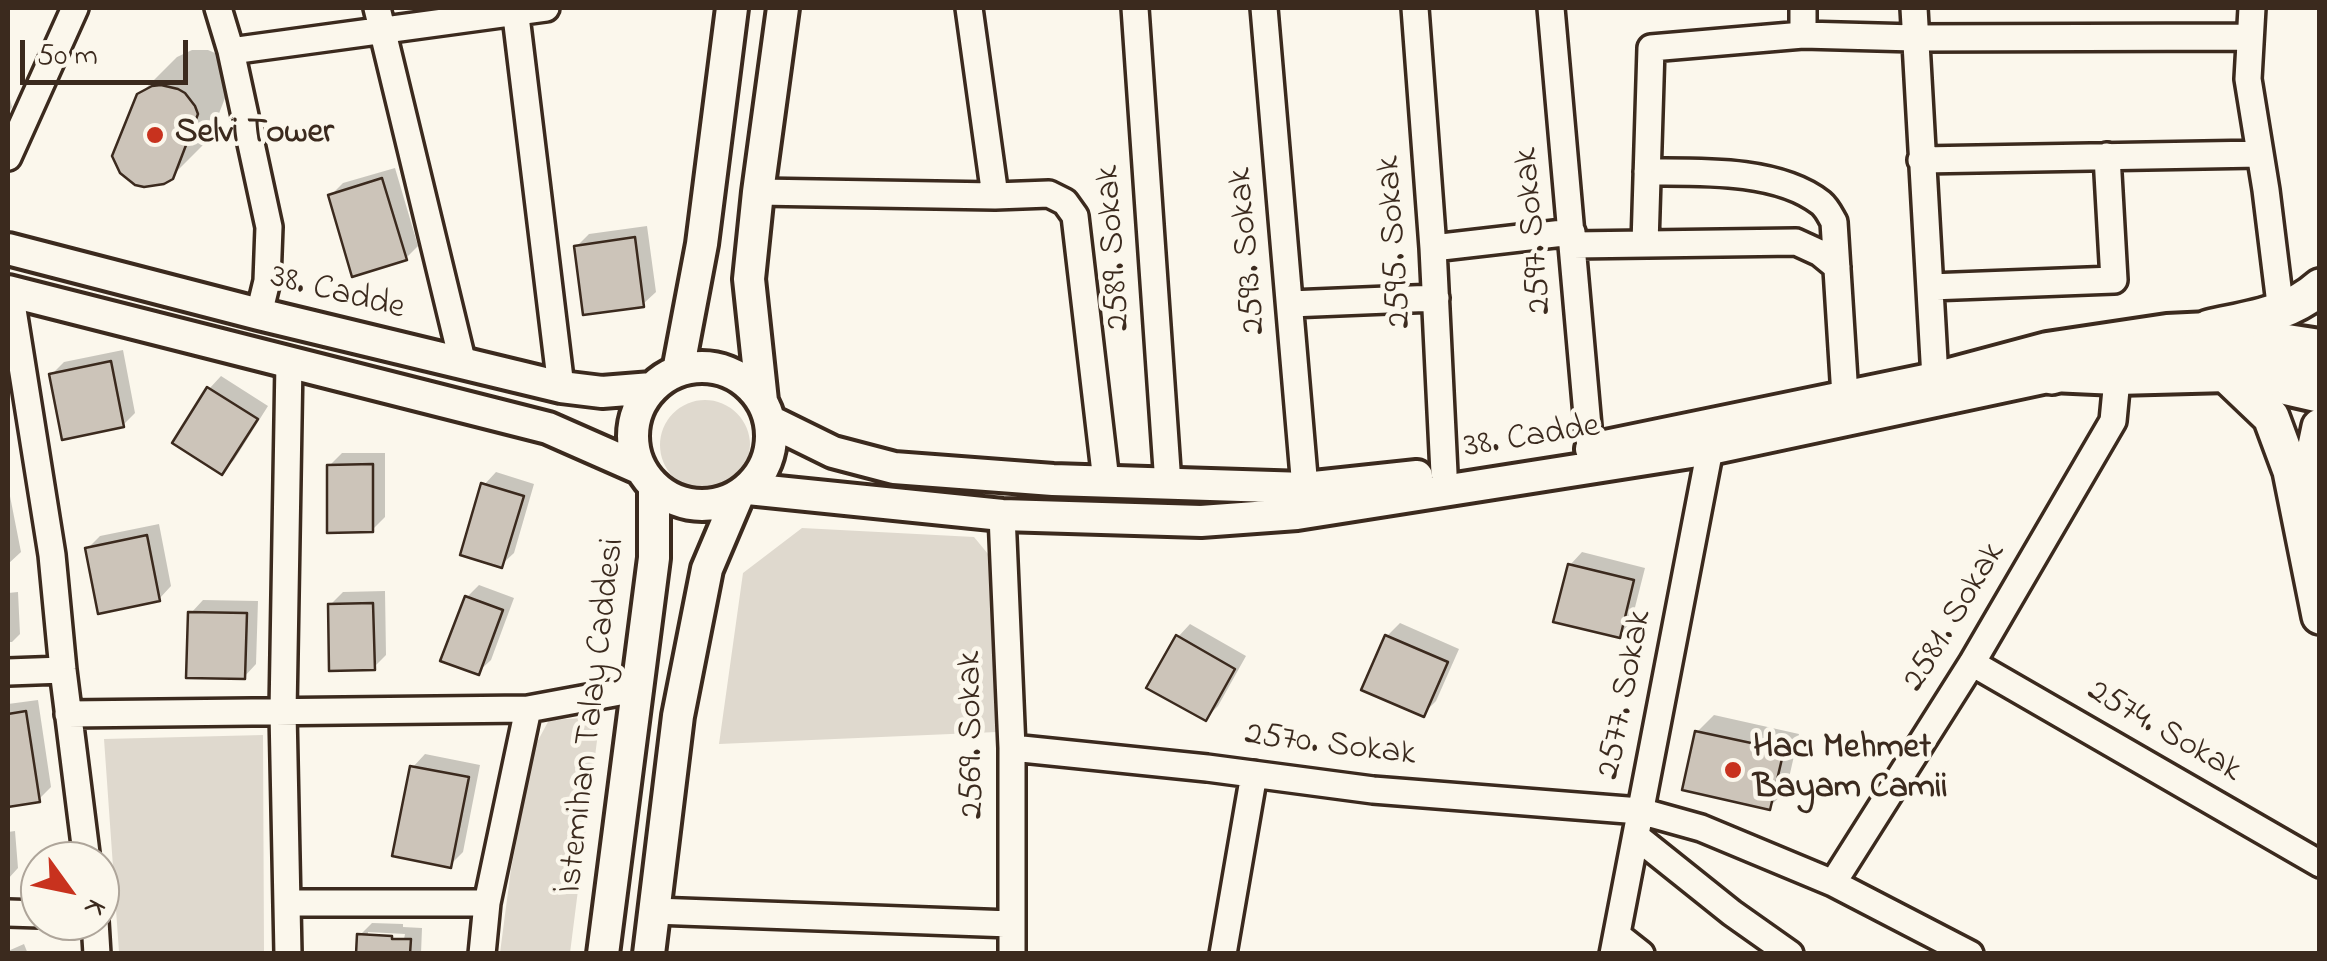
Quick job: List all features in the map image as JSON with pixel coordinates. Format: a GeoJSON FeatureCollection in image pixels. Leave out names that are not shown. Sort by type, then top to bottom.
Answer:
{"type":"FeatureCollection","features":[{"type":"Feature","properties":{"kind":"main road"},"geometry":{"type":"LineString","coordinates":[[2209,328],[2281,312],[2320,287]]}},
{"type":"Feature","properties":{"kind":"main road"},"geometry":{"type":"LineString","coordinates":[[2052,376],[2097,359],[2162,353],[2259,359],[2320,372]]}},
{"type":"Feature","properties":{"kind":"main road"},"geometry":{"type":"LineString","coordinates":[[2228,376],[2270,416],[2291,470],[2320,616]]}},
{"type":"Feature","properties":{"kind":"main road"},"geometry":{"type":"LineString","coordinates":[[2301,518],[2320,428]]}},
{"type":"Feature","properties":{"kind":"street"},"geometry":{"type":"LineString","coordinates":[[8,156],[75,8]]}},
{"type":"Feature","properties":{"kind":"street"},"geometry":{"type":"LineString","coordinates":[[218,8],[270,227],[267,281],[259,314]]}},
{"type":"Feature","properties":{"kind":"street"},"geometry":{"type":"LineString","coordinates":[[231,51],[380,19],[546,8]]}},
{"type":"Feature","properties":{"kind":"street"},"geometry":{"type":"LineString","coordinates":[[678,371],[702,244],[732,8]]}},
{"type":"Feature","properties":{"kind":"street"},"geometry":{"type":"LineString","coordinates":[[85,841],[62,670],[52,555],[9,291],[548,428],[647,478],[673,500],[695,506],[718,504],[743,492],[760,475],[772,440],[750,280],[783,8]]}},
{"type":"Feature","properties":{"kind":"street"},"geometry":{"type":"LineString","coordinates":[[969,8],[995,196]]}},
{"type":"Feature","properties":{"kind":"street","name":"2589. Sokak"},"geometry":{"type":"LineString","coordinates":[[1135,8],[1168,484]]}},
{"type":"Feature","properties":{"kind":"street","name":"2593. Sokak"},"geometry":{"type":"LineString","coordinates":[[1264,8],[1305,488]]}},
{"type":"Feature","properties":{"kind":"street","name":"2595. Sokak"},"geometry":{"type":"LineString","coordinates":[[1415,8],[1433,248],[1444,473]]}},
{"type":"Feature","properties":{"kind":"street","name":"2597. Sokak"},"geometry":{"type":"LineString","coordinates":[[1552,8],[1590,449]]}},
{"type":"Feature","properties":{"kind":"street"},"geometry":{"type":"LineString","coordinates":[[1803,8],[1803,35]]}},
{"type":"Feature","properties":{"kind":"street"},"geometry":{"type":"LineString","coordinates":[[1914,8],[1935,378]]}},
{"type":"Feature","properties":{"kind":"street"},"geometry":{"type":"LineString","coordinates":[[2252,8],[2248,79],[2281,312]]}},
{"type":"Feature","properties":{"kind":"street"},"geometry":{"type":"LineString","coordinates":[[515,10],[561,387]]}},
{"type":"Feature","properties":{"kind":"street"},"geometry":{"type":"LineString","coordinates":[[380,19],[463,364]]}},
{"type":"Feature","properties":{"kind":"street"},"geometry":{"type":"LineString","coordinates":[[1645,244],[1651,48],[1803,35],[2250,38]]}},
{"type":"Feature","properties":{"kind":"street"},"geometry":{"type":"LineString","coordinates":[[1922,160],[2260,154]]}},
{"type":"Feature","properties":{"kind":"street"},"geometry":{"type":"LineString","coordinates":[[1930,288],[2114,280],[2107,156]]}},
{"type":"Feature","properties":{"kind":"street"},"geometry":{"type":"LineString","coordinates":[[1648,172],[1700,172],[1781,182],[1824,206],[1834,222],[1844,396]]}},
{"type":"Feature","properties":{"kind":"street"},"geometry":{"type":"LineString","coordinates":[[758,192],[1049,194],[1064,202],[1075,216],[1106,481]]}},
{"type":"Feature","properties":{"kind":"street"},"geometry":{"type":"LineString","coordinates":[[1433,248],[1572,238],[1645,244],[1796,242],[1820,253],[1836,267]]}},
{"type":"Feature","properties":{"kind":"street","name":"38. Cadde"},"geometry":{"type":"LineString","coordinates":[[8,250],[561,387],[602,392],[652,388]]}},
{"type":"Feature","properties":{"kind":"street"},"geometry":{"type":"LineString","coordinates":[[1290,304],[1436,298]]}},
{"type":"Feature","properties":{"kind":"street","name":"38. Cadde"},"geometry":{"type":"LineString","coordinates":[[766,411],[834,452],[894,468],[1053,480],[1305,488],[1444,473],[1590,449],[1935,378],[2047,348],[2167,330],[2209,328],[2320,346]]}},
{"type":"Feature","properties":{"kind":"street"},"geometry":{"type":"LineString","coordinates":[[288,954],[284,712],[289,362]]}},
{"type":"Feature","properties":{"kind":"street"},"geometry":{"type":"LineString","coordinates":[[647,478],[632,440],[634,421],[652,388],[678,371],[716,368],[734,375],[750,386],[766,411]]}},
{"type":"Feature","properties":{"kind":"street","name":"38. Cadde"},"geometry":{"type":"LineString","coordinates":[[743,492],[1002,515],[1202,521],[1297,514],[1710,449],[2052,376],[2228,376],[2320,397]]}},
{"type":"Feature","properties":{"kind":"street","name":"2581. Sokak"},"geometry":{"type":"LineString","coordinates":[[1833,884],[1972,663],[2113,421],[2117,379]]}},
{"type":"Feature","properties":{"kind":"street","name":"2577. Sokak"},"geometry":{"type":"LineString","coordinates":[[1615,944],[1710,449]]}},
{"type":"Feature","properties":{"kind":"street","name":"İstemihan Talay Caddesi"},"geometry":{"type":"LineString","coordinates":[[603,954],[654,558],[647,478]]}},
{"type":"Feature","properties":{"kind":"street"},"geometry":{"type":"LineString","coordinates":[[649,954],[678,716],[707,569],[743,492]]}},
{"type":"Feature","properties":{"kind":"street","name":"2569. Sokak"},"geometry":{"type":"LineString","coordinates":[[1002,515],[1012,748],[1012,954]]}},
{"type":"Feature","properties":{"kind":"street","name":"2574. Sokak"},"geometry":{"type":"LineString","coordinates":[[1972,663],[2320,864]]}},
{"type":"Feature","properties":{"kind":"street"},"geometry":{"type":"LineString","coordinates":[[8,672],[62,670]]}},
{"type":"Feature","properties":{"kind":"street"},"geometry":{"type":"LineString","coordinates":[[68,714],[528,708],[636,689]]}},
{"type":"Feature","properties":{"kind":"street"},"geometry":{"type":"LineString","coordinates":[[482,954],[487,903],[528,708]]}},
{"type":"Feature","properties":{"kind":"street","name":"2570. Sokak"},"geometry":{"type":"LineString","coordinates":[[1012,748],[1373,790],[1640,810],[1701,828],[1833,884],[1970,954]]}},
{"type":"Feature","properties":{"kind":"street"},"geometry":{"type":"LineString","coordinates":[[1222,954],[1254,774]]}},
{"type":"Feature","properties":{"kind":"street"},"geometry":{"type":"LineString","coordinates":[[1636,837],[1790,954]]}},
{"type":"Feature","properties":{"kind":"street"},"geometry":{"type":"LineString","coordinates":[[288,903],[487,903]]}},
{"type":"Feature","properties":{"kind":"street"},"geometry":{"type":"LineString","coordinates":[[654,911],[1011,924]]}},
{"type":"Feature","properties":{"kind":"street"},"geometry":{"type":"LineString","coordinates":[[1615,944],[1642,954]]}},
{"type":"Feature","properties":{"kind":"shaded area"},"geometry":{"type":"Polygon","coordinates":[[[705,400],[722,403],[737,413],[747,428],[747,462],[737,477],[722,487],[705,490],[688,487],[673,477],[663,462],[660,445],[663,428],[673,413],[688,403],[705,400]]]}},
{"type":"Feature","properties":{"kind":"shaded area"},"geometry":{"type":"Polygon","coordinates":[[[802,528],[974,537],[993,560],[997,732],[719,744],[743,573],[802,528]]]}},
{"type":"Feature","properties":{"kind":"shaded area"},"geometry":{"type":"Polygon","coordinates":[[[600,717],[570,953],[500,953],[511,869],[535,746],[549,720],[600,717]]]}},
{"type":"Feature","properties":{"kind":"shaded area"},"geometry":{"type":"Polygon","coordinates":[[[263,735],[264,953],[119,952],[120,841],[111,841],[104,739],[263,735]]]}},
{"type":"Feature","properties":{"kind":"building","name":"Selvi Tower"},"geometry":{"type":"Polygon","coordinates":[[[161,85],[185,93],[198,114],[173,179],[144,187],[120,173],[112,156],[137,94],[161,85]]]}},
{"type":"Feature","properties":{"kind":"building"},"geometry":{"type":"Polygon","coordinates":[[[382,178],[407,260],[352,277],[328,195],[382,178]]]}},
{"type":"Feature","properties":{"kind":"building"},"geometry":{"type":"Polygon","coordinates":[[[635,237],[644,307],[583,315],[574,246],[635,237]]]}},
{"type":"Feature","properties":{"kind":"building"},"geometry":{"type":"Polygon","coordinates":[[[111,361],[124,427],[62,440],[49,374],[111,361]]]}},
{"type":"Feature","properties":{"kind":"building"},"geometry":{"type":"Polygon","coordinates":[[[207,387],[258,419],[222,475],[172,443],[207,387]]]}},
{"type":"Feature","properties":{"kind":"building"},"geometry":{"type":"Polygon","coordinates":[[[373,464],[373,532],[327,533],[327,465],[373,464]]]}},
{"type":"Feature","properties":{"kind":"building"},"geometry":{"type":"Polygon","coordinates":[[[481,483],[524,496],[502,568],[460,555],[481,483]]]}},
{"type":"Feature","properties":{"kind":"building"},"geometry":{"type":"Polygon","coordinates":[[[147,535],[160,601],[98,614],[85,548],[147,535]]]}},
{"type":"Feature","properties":{"kind":"building"},"geometry":{"type":"Polygon","coordinates":[[[1568,564],[1634,580],[1620,638],[1553,622],[1568,564]]]}},
{"type":"Feature","properties":{"kind":"building"},"geometry":{"type":"Polygon","coordinates":[[[465,596],[503,610],[479,675],[440,661],[465,596]]]}},
{"type":"Feature","properties":{"kind":"building"},"geometry":{"type":"Polygon","coordinates":[[[373,603],[375,670],[329,671],[328,604],[373,603]]]}},
{"type":"Feature","properties":{"kind":"building"},"geometry":{"type":"Polygon","coordinates":[[[188,612],[247,613],[245,679],[186,678],[188,612]]]}},
{"type":"Feature","properties":{"kind":"building"},"geometry":{"type":"Polygon","coordinates":[[[1176,635],[1235,669],[1206,721],[1146,688],[1176,635]]]}},
{"type":"Feature","properties":{"kind":"building"},"geometry":{"type":"Polygon","coordinates":[[[1385,635],[1448,662],[1424,717],[1361,690],[1385,635]]]}},
{"type":"Feature","properties":{"kind":"building"},"geometry":{"type":"Polygon","coordinates":[[[26,711],[40,802],[8,807],[8,714],[26,711]]]}},
{"type":"Feature","properties":{"kind":"building","name":"Hacı Mehmet Bayam Camii"},"geometry":{"type":"Polygon","coordinates":[[[1695,731],[1784,750],[1770,810],[1682,790],[1695,731]]]}},
{"type":"Feature","properties":{"kind":"building"},"geometry":{"type":"Polygon","coordinates":[[[410,766],[469,777],[451,868],[392,856],[410,766]]]}},
{"type":"Feature","properties":{"kind":"building"},"geometry":{"type":"Polygon","coordinates":[[[357,934],[411,939],[410,954],[356,954],[357,934]]]}},
{"type":"Feature","properties":{"kind":"place","name":"Selvi Tower"},"geometry":{"type":"Point","coordinates":[155,135]}},
{"type":"Feature","properties":{"kind":"place","name":"Hacı Mehmet Bayam Camii"},"geometry":{"type":"Point","coordinates":[1733,770]}}]}
